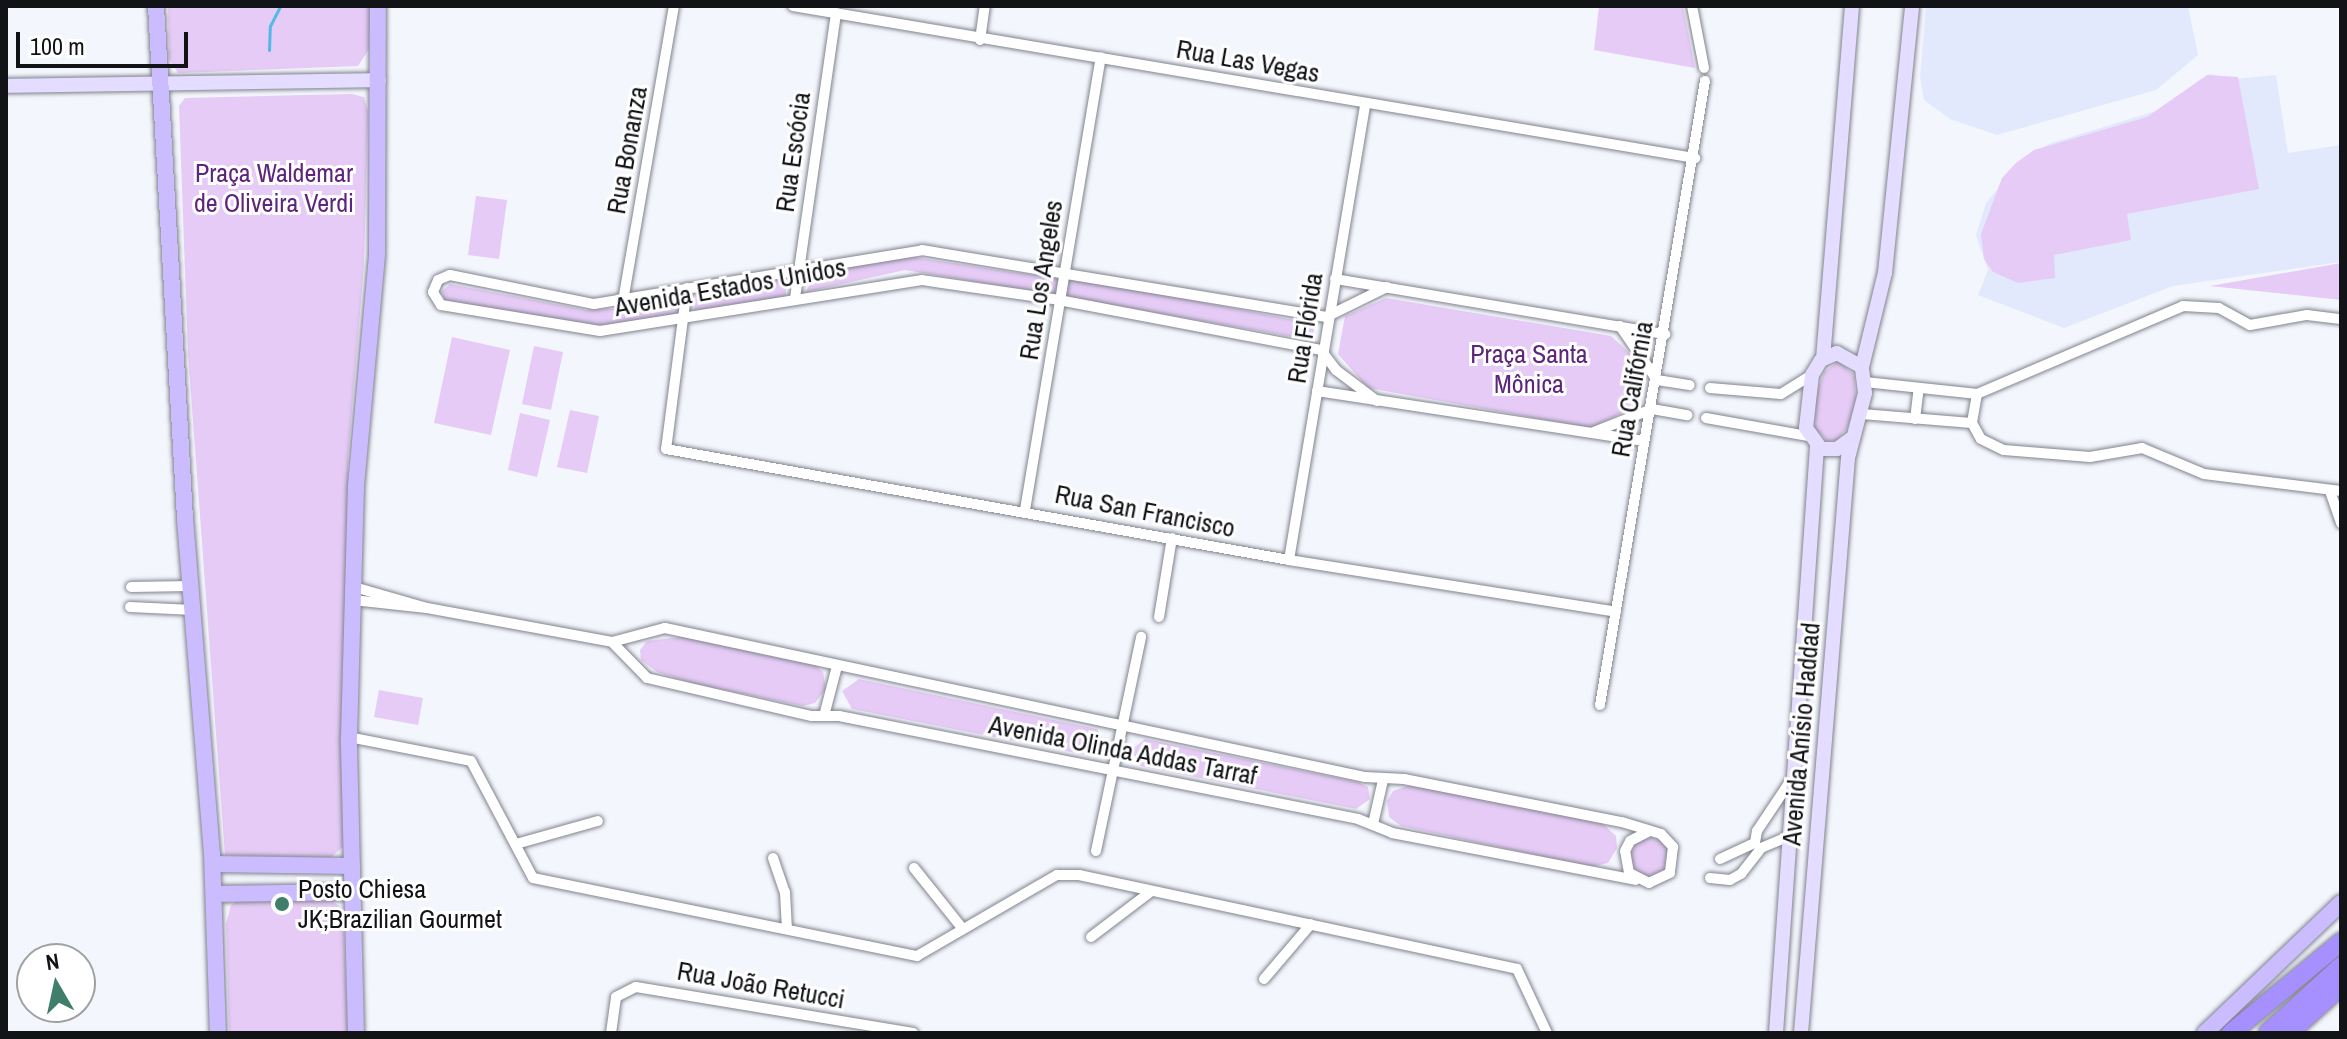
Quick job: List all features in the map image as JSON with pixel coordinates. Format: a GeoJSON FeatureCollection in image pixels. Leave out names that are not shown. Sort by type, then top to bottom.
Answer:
{"type":"FeatureCollection","features":[{"type":"Feature","properties":{"kind":"highway"},"geometry":{"type":"LineString","coordinates":[[2231,1033],[2341,942]]}},
{"type":"Feature","properties":{"kind":"highway"},"geometry":{"type":"LineString","coordinates":[[2268,1033],[2341,966]]}},
{"type":"Feature","properties":{"kind":"highway"},"geometry":{"type":"LineString","coordinates":[[2289,1033],[2334,992]]}},
{"type":"Feature","properties":{"kind":"highway"},"geometry":{"type":"LineString","coordinates":[[2305,1033],[2334,992]]}},
{"type":"Feature","properties":{"kind":"main road"},"geometry":{"type":"LineString","coordinates":[[156,6],[190,586],[213,864],[218,1033]]}},
{"type":"Feature","properties":{"kind":"main road"},"geometry":{"type":"LineString","coordinates":[[356,1033],[349,737],[356,486],[377,254],[378,6]]}},
{"type":"Feature","properties":{"kind":"main road","name":"Avenida Anísio Haddad"},"geometry":{"type":"LineString","coordinates":[[1776,1033],[1813,441],[1806,402],[1812,375],[1823,359],[1852,6]]}},
{"type":"Feature","properties":{"kind":"main road","name":"Avenida Anísio Haddad"},"geometry":{"type":"LineString","coordinates":[[1801,1033],[1851,439],[1862,414],[1865,382],[1862,367],[1885,273],[1912,6]]}},
{"type":"Feature","properties":{"kind":"main road"},"geometry":{"type":"LineString","coordinates":[[6,86],[379,80]]}},
{"type":"Feature","properties":{"kind":"main road"},"geometry":{"type":"LineString","coordinates":[[1823,359],[1848,354],[1862,367]]}},
{"type":"Feature","properties":{"kind":"main road"},"geometry":{"type":"LineString","coordinates":[[1813,441],[1837,449],[1851,439]]}},
{"type":"Feature","properties":{"kind":"main road"},"geometry":{"type":"LineString","coordinates":[[213,864],[352,866]]}},
{"type":"Feature","properties":{"kind":"main road"},"geometry":{"type":"LineString","coordinates":[[214,894],[352,892]]}},
{"type":"Feature","properties":{"kind":"main road"},"geometry":{"type":"LineString","coordinates":[[2205,1033],[2341,903]]}},
{"type":"Feature","properties":{"kind":"street","name":"Rua Bonanza"},"geometry":{"type":"LineString","coordinates":[[623,301],[674,6]]}},
{"type":"Feature","properties":{"kind":"street","name":"Rua Las Vegas"},"geometry":{"type":"LineString","coordinates":[[793,6],[980,40],[1101,57],[1695,158]]}},
{"type":"Feature","properties":{"kind":"street"},"geometry":{"type":"LineString","coordinates":[[980,40],[985,6]]}},
{"type":"Feature","properties":{"kind":"street"},"geometry":{"type":"LineString","coordinates":[[1692,6],[1704,68]]}},
{"type":"Feature","properties":{"kind":"street","name":"Rua Escócia"},"geometry":{"type":"LineString","coordinates":[[795,298],[836,13]]}},
{"type":"Feature","properties":{"kind":"street","name":"Rua Los Angeles"},"geometry":{"type":"LineString","coordinates":[[1025,510],[1101,57]]}},
{"type":"Feature","properties":{"kind":"street","name":"Rua Califórnia"},"geometry":{"type":"LineString","coordinates":[[1600,705],[1695,158],[1705,81]]}},
{"type":"Feature","properties":{"kind":"street","name":"Rua Flórida"},"geometry":{"type":"LineString","coordinates":[[1289,560],[1326,317],[1365,104]]}},
{"type":"Feature","properties":{"kind":"street","name":"Avenida Estados Unidos"},"geometry":{"type":"LineString","coordinates":[[1321,350],[1060,300],[922,280],[795,298],[685,321],[600,331],[441,305],[433,292],[438,280],[450,275],[594,304],[798,267],[922,250],[1065,271],[1326,317]]}},
{"type":"Feature","properties":{"kind":"street"},"geometry":{"type":"LineString","coordinates":[[1335,279],[1665,334]]}},
{"type":"Feature","properties":{"kind":"street"},"geometry":{"type":"LineString","coordinates":[[1326,317],[1387,287]]}},
{"type":"Feature","properties":{"kind":"street"},"geometry":{"type":"LineString","coordinates":[[685,321],[687,288]]}},
{"type":"Feature","properties":{"kind":"street"},"geometry":{"type":"LineString","coordinates":[[1865,382],[1977,394],[2183,306],[2219,308],[2250,325],[2307,315],[2341,319]]}},
{"type":"Feature","properties":{"kind":"street","name":"Rua San Francisco"},"geometry":{"type":"LineString","coordinates":[[685,321],[666,449],[1025,510],[1289,560],[1616,612]]}},
{"type":"Feature","properties":{"kind":"street"},"geometry":{"type":"LineString","coordinates":[[1620,326],[1657,380],[1690,385]]}},
{"type":"Feature","properties":{"kind":"street"},"geometry":{"type":"LineString","coordinates":[[1321,350],[1336,370],[1377,401]]}},
{"type":"Feature","properties":{"kind":"street"},"geometry":{"type":"LineString","coordinates":[[1710,388],[1772,396],[1797,388],[1812,375]]}},
{"type":"Feature","properties":{"kind":"street"},"geometry":{"type":"LineString","coordinates":[[1915,419],[1919,388]]}},
{"type":"Feature","properties":{"kind":"street"},"geometry":{"type":"LineString","coordinates":[[1317,391],[1644,441]]}},
{"type":"Feature","properties":{"kind":"street"},"geometry":{"type":"LineString","coordinates":[[1977,394],[1972,423],[1981,439],[2004,450],[2090,457],[2142,448],[2204,474],[2336,491],[2341,523]]}},
{"type":"Feature","properties":{"kind":"street"},"geometry":{"type":"LineString","coordinates":[[1593,433],[1652,409],[1687,415]]}},
{"type":"Feature","properties":{"kind":"street"},"geometry":{"type":"LineString","coordinates":[[1862,414],[1972,423]]}},
{"type":"Feature","properties":{"kind":"street"},"geometry":{"type":"LineString","coordinates":[[1706,418],[1813,441]]}},
{"type":"Feature","properties":{"kind":"street"},"geometry":{"type":"LineString","coordinates":[[1159,617],[1172,538]]}},
{"type":"Feature","properties":{"kind":"street"},"geometry":{"type":"LineString","coordinates":[[131,587],[190,586]]}},
{"type":"Feature","properties":{"kind":"street"},"geometry":{"type":"LineString","coordinates":[[148,587],[148,608]]}},
{"type":"Feature","properties":{"kind":"street","name":"Avenida Olinda Addas Tarraf"},"geometry":{"type":"LineString","coordinates":[[354,594],[612,642],[665,628],[1383,780],[1435,785],[1650,831]]}},
{"type":"Feature","properties":{"kind":"street"},"geometry":{"type":"LineString","coordinates":[[130,607],[193,610]]}},
{"type":"Feature","properties":{"kind":"street"},"geometry":{"type":"LineString","coordinates":[[1096,851],[1141,637]]}},
{"type":"Feature","properties":{"kind":"street","name":"Avenida Olinda Addas Tarraf"},"geometry":{"type":"LineString","coordinates":[[612,642],[647,678],[1373,824],[1392,833],[1638,880]]}},
{"type":"Feature","properties":{"kind":"street"},"geometry":{"type":"LineString","coordinates":[[824,716],[837,666]]}},
{"type":"Feature","properties":{"kind":"street"},"geometry":{"type":"LineString","coordinates":[[349,737],[471,761],[533,878],[917,956],[1057,875],[1311,924],[1517,969],[1547,1033]]}},
{"type":"Feature","properties":{"kind":"street"},"geometry":{"type":"LineString","coordinates":[[1722,856],[1757,831],[1793,777]]}},
{"type":"Feature","properties":{"kind":"street"},"geometry":{"type":"LineString","coordinates":[[1373,824],[1383,780]]}},
{"type":"Feature","properties":{"kind":"street"},"geometry":{"type":"LineString","coordinates":[[516,844],[598,821]]}},
{"type":"Feature","properties":{"kind":"street"},"geometry":{"type":"LineString","coordinates":[[1650,831],[1670,841],[1675,863],[1661,880],[1638,880],[1629,873],[1625,851],[1630,841],[1650,831]]}},
{"type":"Feature","properties":{"kind":"street"},"geometry":{"type":"LineString","coordinates":[[1711,876],[1731,877],[1749,869],[1758,846],[1757,831]]}},
{"type":"Feature","properties":{"kind":"street"},"geometry":{"type":"LineString","coordinates":[[1722,856],[1789,836]]}},
{"type":"Feature","properties":{"kind":"street"},"geometry":{"type":"LineString","coordinates":[[1722,856],[1731,877]]}},
{"type":"Feature","properties":{"kind":"street"},"geometry":{"type":"LineString","coordinates":[[773,858],[785,892],[787,929]]}},
{"type":"Feature","properties":{"kind":"street"},"geometry":{"type":"LineString","coordinates":[[914,868],[962,928]]}},
{"type":"Feature","properties":{"kind":"street"},"geometry":{"type":"LineString","coordinates":[[1091,937],[1150,892]]}},
{"type":"Feature","properties":{"kind":"street"},"geometry":{"type":"LineString","coordinates":[[1264,979],[1311,924]]}},
{"type":"Feature","properties":{"kind":"street","name":"Rua João Retucci"},"geometry":{"type":"LineString","coordinates":[[611,1033],[611,1008],[616,997],[636,987],[913,1033]]}},
{"type":"Feature","properties":{"kind":"shaded area"},"geometry":{"type":"Polygon","coordinates":[[[1926,6],[2188,6],[2198,55],[2156,90],[1997,135],[1950,119],[1924,100],[1920,78],[1926,6]]]}},
{"type":"Feature","properties":{"kind":"shaded area"},"geometry":{"type":"Polygon","coordinates":[[[2210,74],[2234,79],[2276,75],[2288,153],[2341,145],[2341,262],[2173,286],[2064,328],[1978,295],[1988,270],[1976,235],[1986,203],[2021,160],[2051,143],[2172,106],[2210,74]]]}},
{"type":"Feature","properties":{"kind":"green space"},"geometry":{"type":"Polygon","coordinates":[[[168,6],[370,6],[371,46],[358,66],[178,73],[169,59],[168,6]]]}},
{"type":"Feature","properties":{"kind":"green space"},"geometry":{"type":"Polygon","coordinates":[[[1599,6],[1683,6],[1695,68],[1594,50],[1599,6]]]}},
{"type":"Feature","properties":{"kind":"green space"},"geometry":{"type":"Polygon","coordinates":[[[2207,75],[2238,77],[2259,189],[2127,214],[2131,240],[2054,255],[2055,278],[2018,283],[1993,272],[1984,259],[1981,234],[2002,178],[2016,163],[2034,150],[2147,117],[2207,75]]]}},
{"type":"Feature","properties":{"kind":"green space","name":"Praça Waldemar de Oliveira Verdi"},"geometry":{"type":"Polygon","coordinates":[[[352,94],[364,97],[368,111],[364,265],[348,458],[343,847],[330,858],[225,855],[188,353],[179,106],[185,98],[352,94]]]}},
{"type":"Feature","properties":{"kind":"green space"},"geometry":{"type":"Polygon","coordinates":[[[476,196],[507,200],[499,259],[468,255],[476,196]]]}},
{"type":"Feature","properties":{"kind":"green space"},"geometry":{"type":"Polygon","coordinates":[[[907,256],[1058,279],[1056,295],[905,270],[806,292],[815,272],[907,256]]]}},
{"type":"Feature","properties":{"kind":"green space"},"geometry":{"type":"Polygon","coordinates":[[[2341,263],[2341,300],[2210,286],[2341,263]]]}},
{"type":"Feature","properties":{"kind":"green space"},"geometry":{"type":"Polygon","coordinates":[[[786,276],[786,297],[694,314],[696,289],[786,276]]]}},
{"type":"Feature","properties":{"kind":"green space"},"geometry":{"type":"Polygon","coordinates":[[[1068,276],[1315,324],[1312,340],[1064,297],[1068,276]]]}},
{"type":"Feature","properties":{"kind":"green space"},"geometry":{"type":"Polygon","coordinates":[[[450,284],[586,310],[629,308],[679,293],[682,317],[599,326],[445,302],[442,291],[450,284]]]}},
{"type":"Feature","properties":{"kind":"green space","name":"Praça Santa Mônica"},"geometry":{"type":"Polygon","coordinates":[[[1386,298],[1611,336],[1638,361],[1630,409],[1591,428],[1368,388],[1338,354],[1345,316],[1386,298]]]}},
{"type":"Feature","properties":{"kind":"green space"},"geometry":{"type":"Polygon","coordinates":[[[452,337],[510,350],[491,435],[434,423],[452,337]]]}},
{"type":"Feature","properties":{"kind":"green space"},"geometry":{"type":"Polygon","coordinates":[[[534,346],[563,352],[551,410],[522,404],[534,346]]]}},
{"type":"Feature","properties":{"kind":"green space"},"geometry":{"type":"Polygon","coordinates":[[[1839,361],[1854,375],[1856,399],[1848,427],[1837,440],[1827,441],[1815,428],[1816,395],[1824,372],[1839,361]]]}},
{"type":"Feature","properties":{"kind":"green space"},"geometry":{"type":"Polygon","coordinates":[[[570,410],[599,416],[587,473],[557,467],[570,410]]]}},
{"type":"Feature","properties":{"kind":"green space"},"geometry":{"type":"Polygon","coordinates":[[[520,413],[550,420],[537,477],[508,470],[520,413]]]}},
{"type":"Feature","properties":{"kind":"green space"},"geometry":{"type":"Polygon","coordinates":[[[681,637],[815,665],[823,672],[826,689],[815,703],[803,706],[695,684],[657,672],[641,660],[640,650],[647,641],[681,637]]]}},
{"type":"Feature","properties":{"kind":"green space"},"geometry":{"type":"Polygon","coordinates":[[[859,679],[1097,729],[1106,744],[1100,754],[1091,756],[852,709],[842,691],[859,679]]]}},
{"type":"Feature","properties":{"kind":"green space"},"geometry":{"type":"Polygon","coordinates":[[[379,690],[423,698],[418,725],[374,717],[379,690]]]}},
{"type":"Feature","properties":{"kind":"green space"},"geometry":{"type":"Polygon","coordinates":[[[1145,739],[1358,782],[1368,787],[1370,799],[1356,809],[1140,766],[1131,750],[1145,739]]]}},
{"type":"Feature","properties":{"kind":"green space"},"geometry":{"type":"Polygon","coordinates":[[[1410,785],[1602,823],[1616,836],[1617,848],[1608,863],[1591,867],[1401,826],[1389,817],[1387,801],[1393,791],[1410,785]]]}},
{"type":"Feature","properties":{"kind":"green space"},"geometry":{"type":"Polygon","coordinates":[[[1650,838],[1663,844],[1669,857],[1663,870],[1650,876],[1637,870],[1631,857],[1637,844],[1650,838]]]}},
{"type":"Feature","properties":{"kind":"green space"},"geometry":{"type":"Polygon","coordinates":[[[330,899],[343,909],[348,1033],[229,1033],[226,924],[231,905],[238,900],[330,899]]]}},
{"type":"Feature","properties":{"kind":"waterway"},"geometry":{"type":"LineString","coordinates":[[269,50],[270,26],[280,6]]}},
{"type":"Feature","properties":{"kind":"place","name":"Posto Chiesa JK;Brazilian Gourmet"},"geometry":{"type":"Point","coordinates":[282,904]}}]}
